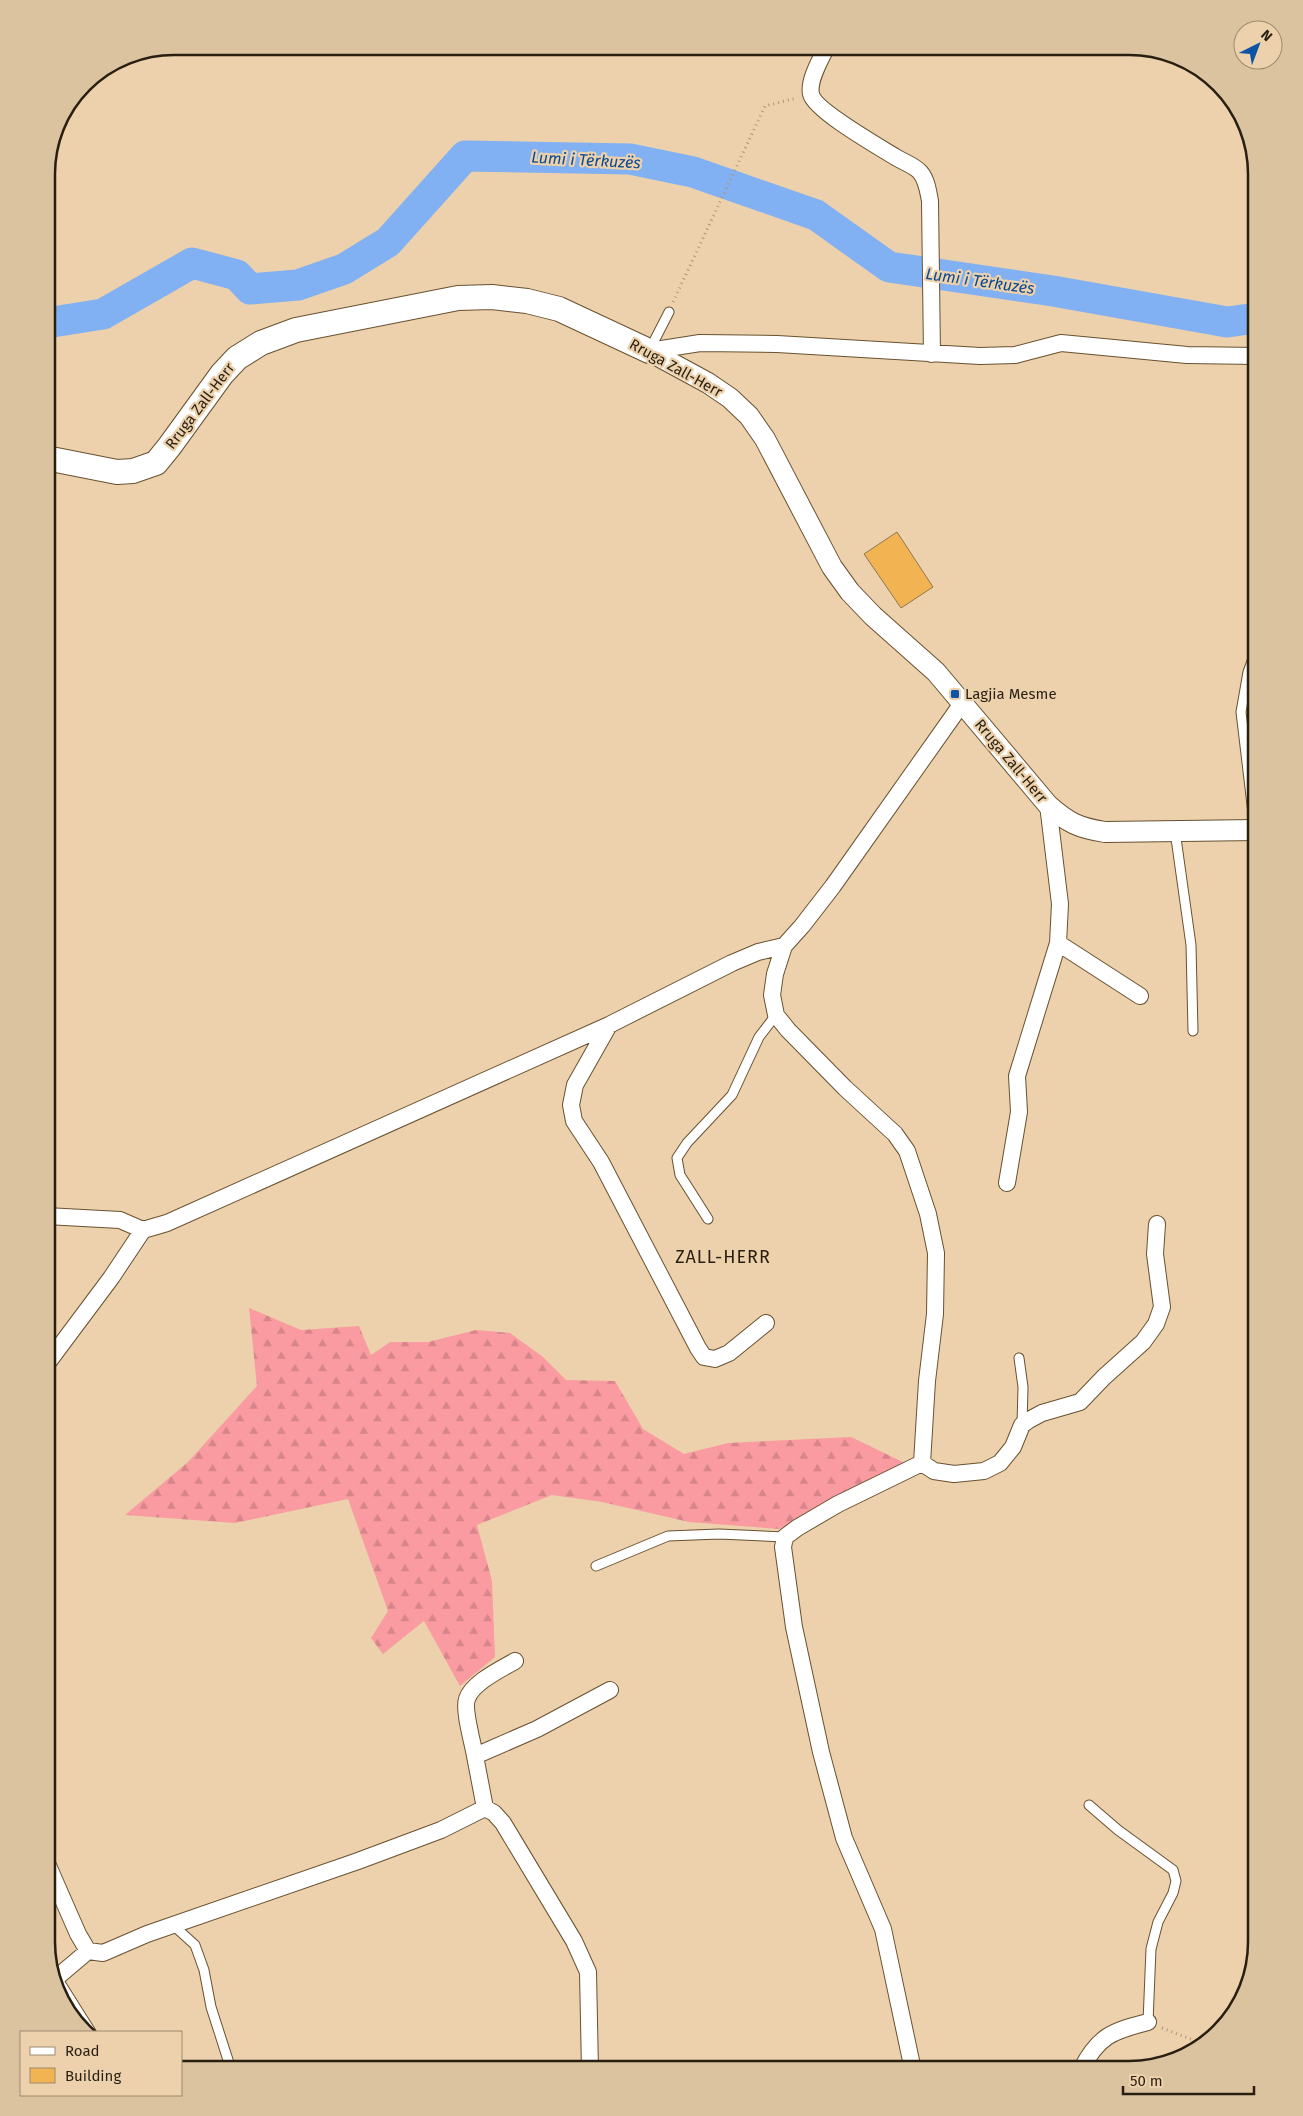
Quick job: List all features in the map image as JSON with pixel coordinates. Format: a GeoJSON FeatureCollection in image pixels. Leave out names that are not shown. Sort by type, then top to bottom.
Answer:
{"type":"FeatureCollection","features":[{"type":"Feature","properties":{"kind":"main road","name":"Rruga Zall-Herr"},"geometry":{"type":"LineString","coordinates":[[55,460],[117,472],[134,471],[156,463],[170,447],[222,374],[237,358],[261,343],[296,330],[458,298],[492,297],[527,300],[559,309],[649,351]]}},
{"type":"Feature","properties":{"kind":"street"},"geometry":{"type":"LineString","coordinates":[[823,55],[812,81],[811,94],[815,102],[875,145],[919,171],[927,184],[930,201],[930,329],[932,354]]}},
{"type":"Feature","properties":{"kind":"street"},"geometry":{"type":"LineString","coordinates":[[649,351],[700,343],[777,344],[932,354],[1016,355],[1061,343],[1187,355],[1248,356]]}},
{"type":"Feature","properties":{"kind":"street","name":"Rruga Zall-Herr"},"geometry":{"type":"LineString","coordinates":[[649,351],[708,383],[730,398],[749,416],[766,439],[832,567],[850,592],[873,616],[936,672],[1048,805],[1064,820],[1082,829],[1105,832],[1248,830]]}},
{"type":"Feature","properties":{"kind":"street"},"geometry":{"type":"LineString","coordinates":[[922,1463],[927,1381],[935,1305],[936,1253],[928,1214],[907,1151],[895,1134],[845,1088],[788,1030],[776,1014],[772,995],[775,974],[784,946],[833,886],[963,702]]}},
{"type":"Feature","properties":{"kind":"street"},"geometry":{"type":"LineString","coordinates":[[1007,1183],[1019,1112],[1017,1076],[1058,943],[1060,904],[1048,805]]}},
{"type":"Feature","properties":{"kind":"street"},"geometry":{"type":"LineString","coordinates":[[1058,943],[1140,996]]}},
{"type":"Feature","properties":{"kind":"street"},"geometry":{"type":"LineString","coordinates":[[55,1216],[120,1220],[143,1230],[167,1223],[609,1025],[732,963],[758,952],[784,946]]}},
{"type":"Feature","properties":{"kind":"street"},"geometry":{"type":"LineString","coordinates":[[609,1025],[575,1085],[571,1105],[574,1121],[602,1162],[698,1348],[704,1356],[715,1359],[729,1353],[766,1323]]}},
{"type":"Feature","properties":{"kind":"street"},"geometry":{"type":"LineString","coordinates":[[922,1463],[934,1471],[954,1474],[984,1471],[1000,1463],[1013,1447],[1022,1425],[1042,1413],[1080,1402],[1143,1342],[1156,1324],[1162,1307],[1155,1254],[1157,1224]]}},
{"type":"Feature","properties":{"kind":"street"},"geometry":{"type":"LineString","coordinates":[[55,1353],[111,1278],[143,1230]]}},
{"type":"Feature","properties":{"kind":"street"},"geometry":{"type":"LineString","coordinates":[[911,2061],[883,1929],[844,1838],[821,1752],[794,1627],[783,1547],[786,1537],[797,1528],[838,1504],[922,1463]]}},
{"type":"Feature","properties":{"kind":"street"},"geometry":{"type":"LineString","coordinates":[[485,1808],[468,1721],[466,1699],[484,1679],[515,1660]]}},
{"type":"Feature","properties":{"kind":"street"},"geometry":{"type":"LineString","coordinates":[[475,1756],[537,1729],[610,1690]]}},
{"type":"Feature","properties":{"kind":"street"},"geometry":{"type":"LineString","coordinates":[[60,1976],[88,1951],[103,1953],[147,1934],[358,1861],[441,1830],[485,1808]]}},
{"type":"Feature","properties":{"kind":"street"},"geometry":{"type":"LineString","coordinates":[[485,1808],[494,1813],[503,1823],[574,1941],[588,1972],[590,2061]]}},
{"type":"Feature","properties":{"kind":"street"},"geometry":{"type":"LineString","coordinates":[[55,1882],[78,1934],[88,1951]]}},
{"type":"Feature","properties":{"kind":"street"},"geometry":{"type":"LineString","coordinates":[[1085,2061],[1101,2040],[1121,2029],[1148,2022]]}},
{"type":"Feature","properties":{"kind":"lane"},"geometry":{"type":"LineString","coordinates":[[649,351],[669,312]]}},
{"type":"Feature","properties":{"kind":"lane"},"geometry":{"type":"LineString","coordinates":[[1248,672],[1241,712],[1248,767]]}},
{"type":"Feature","properties":{"kind":"lane"},"geometry":{"type":"LineString","coordinates":[[1175,831],[1191,946],[1193,1031]]}},
{"type":"Feature","properties":{"kind":"lane"},"geometry":{"type":"LineString","coordinates":[[708,1219],[680,1175],[677,1158],[687,1143],[732,1095],[759,1037],[776,1014]]}},
{"type":"Feature","properties":{"kind":"lane"},"geometry":{"type":"LineString","coordinates":[[1019,1358],[1023,1386],[1022,1425]]}},
{"type":"Feature","properties":{"kind":"lane"},"geometry":{"type":"LineString","coordinates":[[596,1566],[668,1536],[719,1534],[786,1537]]}},
{"type":"Feature","properties":{"kind":"lane"},"geometry":{"type":"LineString","coordinates":[[1089,1805],[1118,1830],[1173,1870],[1176,1881],[1173,1893],[1158,1922],[1151,1950],[1148,2022]]}},
{"type":"Feature","properties":{"kind":"lane"},"geometry":{"type":"LineString","coordinates":[[173,1925],[195,1945],[204,1970],[211,2007],[227,2061]]}},
{"type":"Feature","properties":{"kind":"path"},"geometry":{"type":"LineString","coordinates":[[669,312],[765,106],[811,94]]}},
{"type":"Feature","properties":{"kind":"path"},"geometry":{"type":"LineString","coordinates":[[1148,2022],[1195,2041]]}},
{"type":"Feature","properties":{"kind":"green space"},"geometry":{"type":"Polygon","coordinates":[[[249,1308],[301,1330],[359,1326],[371,1355],[390,1342],[428,1342],[476,1330],[510,1333],[543,1357],[566,1380],[615,1381],[643,1429],[684,1454],[728,1443],[851,1437],[907,1464],[779,1529],[689,1522],[602,1502],[552,1495],[477,1525],[492,1581],[495,1657],[460,1686],[424,1621],[383,1654],[371,1638],[388,1611],[348,1499],[235,1523],[125,1515],[188,1462],[257,1386],[249,1308]]]}},
{"type":"Feature","properties":{"kind":"building"},"geometry":{"type":"Polygon","coordinates":[[[897,532],[933,587],[901,608],[864,554],[897,532]]]}},
{"type":"Feature","properties":{"kind":"waterway","name":"Lumi i Tërkuzës"},"geometry":{"type":"LineString","coordinates":[[55,322],[103,314],[192,263],[237,275],[250,289],[298,285],[344,269],[388,242],[465,156],[630,159],[693,172],[816,215],[889,267],[1053,291],[1227,322],[1248,319]]}},
{"type":"Feature","properties":{"kind":"place","name":"Lagjia Mesme"},"geometry":{"type":"Point","coordinates":[955,694]}},
{"type":"Feature","properties":{"kind":"district","name":"ZALL-HERR"},"geometry":{"type":"Point","coordinates":[723,1257]}}]}
